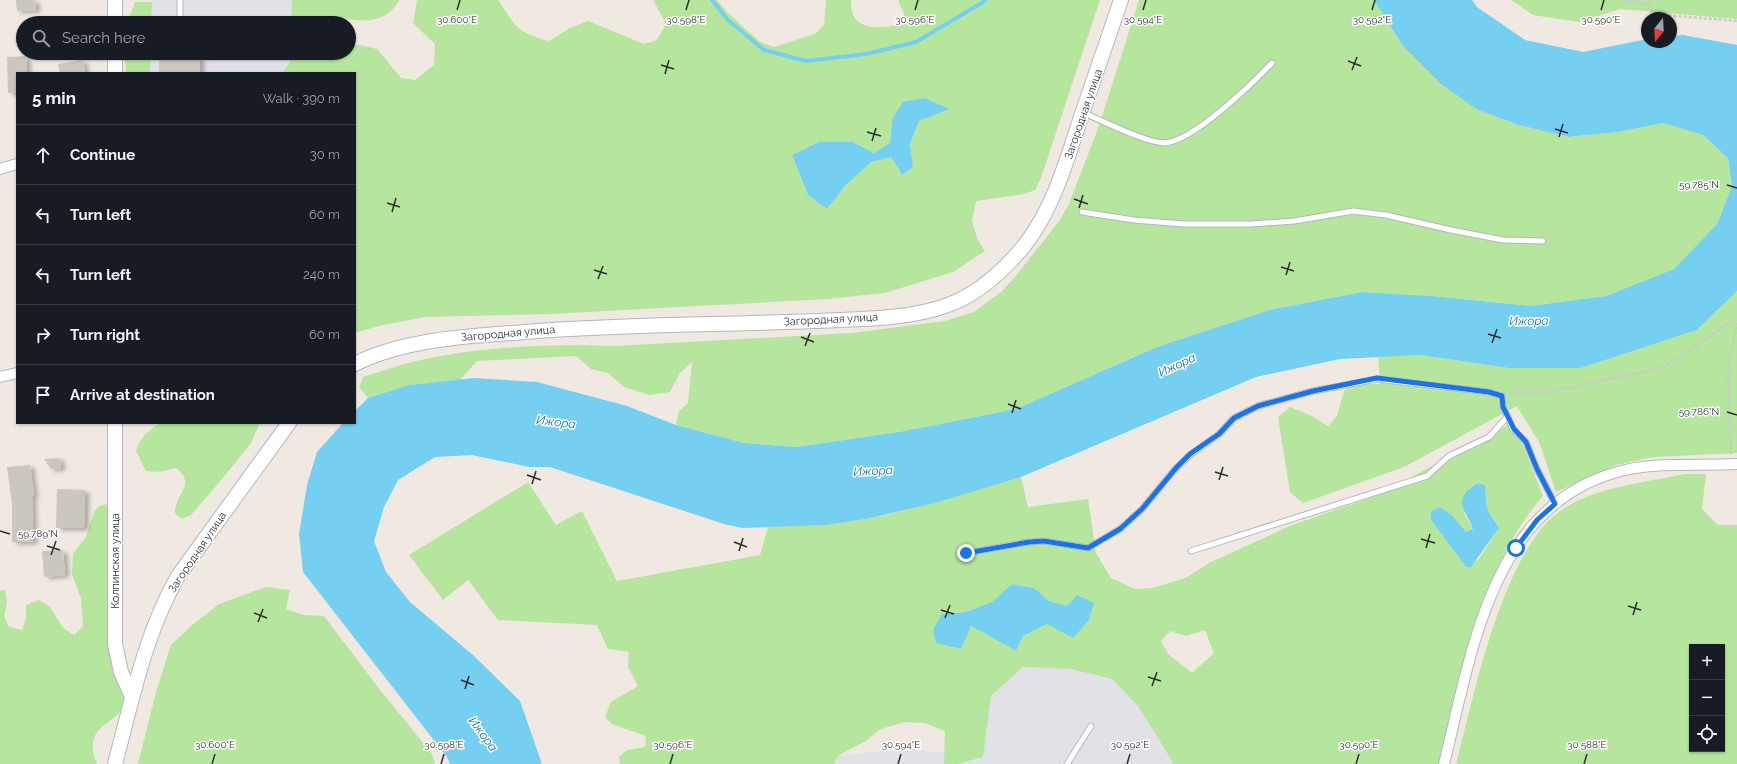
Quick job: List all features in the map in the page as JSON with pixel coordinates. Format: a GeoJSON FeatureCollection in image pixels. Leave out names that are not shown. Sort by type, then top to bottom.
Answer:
{"type":"FeatureCollection","features":[{"type":"Feature","properties":{"kind":"main road"},"geometry":{"type":"LineString","coordinates":[[115,0],[115,16]]}},
{"type":"Feature","properties":{"kind":"main road","name":"Загородная улица"},"geometry":{"type":"LineString","coordinates":[[356,364],[374,356],[423,343],[483,334],[589,326],[835,320],[914,314],[951,304],[974,291],[999,273],[1025,244],[1047,208],[1062,174],[1122,0]]}},
{"type":"Feature","properties":{"kind":"main road"},"geometry":{"type":"LineString","coordinates":[[115,60],[115,72]]}},
{"type":"Feature","properties":{"kind":"main road","name":"Колпинская улица"},"geometry":{"type":"LineString","coordinates":[[115,424],[115,644],[122,672],[132,697]]}},
{"type":"Feature","properties":{"kind":"main road","name":"Загородная улица"},"geometry":{"type":"LineString","coordinates":[[115,764],[132,697],[155,623],[168,595],[178,576],[288,424]]}},
{"type":"Feature","properties":{"kind":"street"},"geometry":{"type":"LineString","coordinates":[[0,169],[16,164]]}},
{"type":"Feature","properties":{"kind":"street"},"geometry":{"type":"LineString","coordinates":[[0,377],[16,373]]}},
{"type":"Feature","properties":{"kind":"street"},"geometry":{"type":"LineString","coordinates":[[1444,764],[1477,634],[1494,586],[1520,542],[1537,520],[1555,504],[1577,489],[1599,478],[1625,470],[1655,465],[1734,464]]}},
{"type":"Feature","properties":{"kind":"lane"},"geometry":{"type":"LineString","coordinates":[[180,0],[180,16]]}},
{"type":"Feature","properties":{"kind":"lane"},"geometry":{"type":"LineString","coordinates":[[1083,113],[1142,137],[1165,143],[1194,130],[1239,96],[1272,63]]}},
{"type":"Feature","properties":{"kind":"lane"},"geometry":{"type":"LineString","coordinates":[[1082,212],[1134,220],[1184,224],[1250,224],[1294,222],[1353,211],[1386,215],[1503,240],[1543,241]]}},
{"type":"Feature","properties":{"kind":"lane"},"geometry":{"type":"LineString","coordinates":[[966,553],[1029,542],[1044,541],[1088,548],[1120,529],[1142,509],[1176,468],[1190,454],[1214,438],[1234,418],[1258,406],[1313,391],[1377,378],[1489,392],[1502,396],[1503,407],[1514,429],[1526,442],[1537,469],[1555,504]]}},
{"type":"Feature","properties":{"kind":"lane"},"geometry":{"type":"LineString","coordinates":[[1191,552],[1427,476],[1449,456],[1489,437],[1508,416]]}},
{"type":"Feature","properties":{"kind":"lane"},"geometry":{"type":"LineString","coordinates":[[1067,764],[1091,726]]}},
{"type":"Feature","properties":{"kind":"path"},"geometry":{"type":"LineString","coordinates":[[1624,0],[1647,4],[1653,12],[1662,16],[1737,21]]}},
{"type":"Feature","properties":{"kind":"path"},"geometry":{"type":"LineString","coordinates":[[1502,396],[1520,392],[1545,393],[1656,369],[1666,365],[1696,346],[1737,316]]}},
{"type":"Feature","properties":{"kind":"path"},"geometry":{"type":"LineString","coordinates":[[1734,464],[1728,367],[1737,324]]}},
{"type":"Feature","properties":{"kind":"shaded area"},"geometry":{"type":"Polygon","coordinates":[[[152,0],[292,0],[291,16],[151,16],[152,0]]]}},
{"type":"Feature","properties":{"kind":"shaded area"},"geometry":{"type":"Polygon","coordinates":[[[151,60],[290,60],[283,72],[150,72],[151,60]]]}},
{"type":"Feature","properties":{"kind":"shaded area"},"geometry":{"type":"Polygon","coordinates":[[[1023,667],[1071,669],[1112,679],[1138,706],[1174,764],[833,764],[839,755],[910,749],[982,757],[991,696],[1023,667]]]}},
{"type":"Feature","properties":{"kind":"green space"},"geometry":{"type":"Polygon","coordinates":[[[292,0],[399,0],[392,10],[384,16],[374,19],[356,20],[356,16],[291,16],[292,0]]]}},
{"type":"Feature","properties":{"kind":"green space"},"geometry":{"type":"Polygon","coordinates":[[[417,0],[498,0],[509,17],[518,27],[530,35],[538,38],[549,41],[570,28],[588,21],[644,44],[657,40],[666,24],[653,0],[717,0],[727,12],[760,42],[774,47],[815,34],[824,25],[826,0],[851,0],[852,11],[856,19],[862,24],[879,27],[908,23],[898,0],[1100,0],[1041,178],[1035,190],[1024,194],[976,201],[972,221],[978,240],[985,251],[953,272],[885,293],[827,299],[550,314],[425,317],[378,326],[356,333],[356,72],[283,72],[290,60],[356,60],[356,44],[377,49],[401,78],[415,80],[434,65],[435,44],[413,23],[417,0]],[[949,109],[892,120],[890,143],[874,153],[853,142],[819,142],[792,155],[808,195],[827,209],[845,186],[871,162],[891,157],[902,175],[913,167],[910,144],[919,121],[949,109]]]}},
{"type":"Feature","properties":{"kind":"green space"},"geometry":{"type":"Polygon","coordinates":[[[1139,0],[1374,0],[1402,45],[1478,110],[1519,125],[1568,137],[1618,132],[1663,123],[1703,135],[1728,158],[1732,186],[1717,224],[1674,269],[1606,296],[1530,306],[1432,296],[1362,292],[1269,310],[1157,347],[1016,409],[899,432],[796,447],[744,443],[676,425],[679,411],[688,403],[692,362],[680,373],[670,392],[649,395],[624,387],[608,373],[591,369],[576,356],[477,361],[460,380],[409,385],[368,398],[359,387],[363,377],[412,362],[463,352],[514,347],[565,345],[616,346],[852,333],[945,321],[974,312],[1001,292],[1015,277],[1060,220],[1069,204],[1099,126],[1139,0]]]}},
{"type":"Feature","properties":{"kind":"green space"},"geometry":{"type":"Polygon","coordinates":[[[1511,0],[1737,0],[1737,19],[1677,14],[1677,12],[1620,9],[1579,22],[1533,15],[1511,0]]]}},
{"type":"Feature","properties":{"kind":"green space"},"geometry":{"type":"Polygon","coordinates":[[[135,2],[152,2],[151,16],[130,16],[135,2]]]}},
{"type":"Feature","properties":{"kind":"green space"},"geometry":{"type":"Polygon","coordinates":[[[125,60],[151,60],[150,72],[126,72],[125,60]]]}},
{"type":"Feature","properties":{"kind":"green space"},"geometry":{"type":"Polygon","coordinates":[[[1737,291],[1737,453],[1653,457],[1616,465],[1556,492],[1540,444],[1517,406],[1404,467],[1303,503],[1290,492],[1278,417],[1290,407],[1312,416],[1328,426],[1337,416],[1344,391],[1355,384],[1380,384],[1378,356],[1420,355],[1508,368],[1581,368],[1697,330],[1737,291]]]}},
{"type":"Feature","properties":{"kind":"green space"},"geometry":{"type":"Polygon","coordinates":[[[159,424],[260,424],[251,443],[223,478],[191,515],[182,519],[175,513],[178,500],[185,485],[185,480],[182,474],[176,468],[159,472],[146,471],[136,451],[145,435],[159,424]]]}},
{"type":"Feature","properties":{"kind":"green space"},"geometry":{"type":"Polygon","coordinates":[[[1510,424],[1524,447],[1543,496],[1521,524],[1504,555],[1489,589],[1476,623],[1439,764],[1174,764],[1138,706],[1112,679],[1071,669],[1023,667],[991,696],[983,757],[957,764],[944,764],[945,731],[925,723],[906,722],[880,729],[866,741],[839,755],[833,764],[620,764],[619,757],[627,750],[645,747],[646,736],[612,724],[605,717],[611,702],[638,686],[628,667],[629,652],[608,649],[597,625],[498,620],[468,580],[443,600],[409,555],[528,482],[556,525],[582,511],[617,581],[760,555],[768,527],[829,524],[865,519],[924,505],[1021,477],[1028,507],[1088,499],[1096,553],[1111,578],[1135,589],[1152,588],[1186,578],[1209,563],[1292,525],[1378,495],[1510,424]],[[1476,483],[1469,488],[1464,514],[1473,529],[1466,532],[1453,516],[1440,507],[1431,511],[1431,520],[1466,567],[1478,560],[1499,528],[1487,509],[1485,485],[1476,483]],[[1012,584],[993,602],[966,612],[942,614],[971,626],[1016,651],[1023,636],[1047,624],[1067,606],[1049,601],[1034,588],[1012,584]],[[1205,630],[1186,636],[1170,631],[1161,641],[1168,654],[1192,673],[1214,653],[1205,630]]]}},
{"type":"Feature","properties":{"kind":"green space"},"geometry":{"type":"Polygon","coordinates":[[[1684,474],[1706,474],[1702,509],[1718,525],[1737,525],[1737,764],[1456,764],[1493,628],[1506,592],[1522,559],[1540,531],[1560,511],[1588,496],[1620,487],[1684,474]]]}},
{"type":"Feature","properties":{"kind":"green space"},"geometry":{"type":"Polygon","coordinates":[[[105,504],[110,508],[108,628],[113,672],[124,696],[122,709],[98,731],[94,739],[93,750],[97,764],[0,764],[0,591],[5,590],[7,603],[4,616],[9,627],[22,630],[26,618],[26,605],[39,600],[50,607],[63,628],[74,635],[83,626],[81,599],[72,574],[73,554],[86,537],[94,512],[99,506],[105,504]]]}},
{"type":"Feature","properties":{"kind":"green space"},"geometry":{"type":"Polygon","coordinates":[[[266,587],[290,590],[286,609],[304,615],[324,616],[377,686],[432,754],[435,764],[138,764],[156,692],[171,645],[191,626],[219,604],[266,587]]]}},
{"type":"Feature","properties":{"kind":"water","name":"Ижора"},"geometry":{"type":"Polygon","coordinates":[[[1374,0],[1472,0],[1477,7],[1525,40],[1583,52],[1641,40],[1641,48],[1677,48],[1677,36],[1683,35],[1737,45],[1737,291],[1697,330],[1581,368],[1508,368],[1420,355],[1340,359],[1256,377],[1021,477],[935,503],[866,519],[825,525],[742,528],[724,524],[550,467],[529,467],[472,455],[435,457],[398,480],[384,507],[374,541],[386,572],[410,602],[474,656],[520,701],[542,764],[450,764],[447,757],[303,572],[299,534],[307,485],[317,452],[342,424],[356,424],[356,410],[368,398],[409,385],[475,378],[537,382],[627,406],[676,425],[744,443],[796,447],[899,432],[1016,409],[1157,347],[1269,310],[1362,292],[1432,296],[1530,306],[1606,296],[1674,269],[1717,224],[1732,186],[1728,158],[1703,135],[1663,123],[1618,132],[1568,137],[1519,125],[1478,110],[1441,84],[1402,45],[1374,0]]]}},
{"type":"Feature","properties":{"kind":"water"},"geometry":{"type":"Polygon","coordinates":[[[924,98],[950,109],[919,121],[910,144],[913,167],[902,175],[891,157],[871,162],[845,186],[827,209],[808,195],[792,155],[819,142],[853,142],[874,153],[890,143],[892,120],[903,102],[924,98]]]}},
{"type":"Feature","properties":{"kind":"water"},"geometry":{"type":"Polygon","coordinates":[[[1477,483],[1485,485],[1487,509],[1499,528],[1471,567],[1466,567],[1431,520],[1431,511],[1440,507],[1453,516],[1466,532],[1473,529],[1462,505],[1462,500],[1469,489],[1477,483]]]}},
{"type":"Feature","properties":{"kind":"water"},"geometry":{"type":"Polygon","coordinates":[[[1012,584],[1034,588],[1049,601],[1067,606],[1077,595],[1094,603],[1089,620],[1073,638],[1047,624],[1023,636],[1016,651],[971,626],[961,649],[936,643],[933,630],[942,614],[966,612],[992,602],[1012,584]]]}},
{"type":"Feature","properties":{"kind":"building"},"geometry":{"type":"Polygon","coordinates":[[[16,0],[35,0],[36,10],[17,11],[16,0]]]}},
{"type":"Feature","properties":{"kind":"building"},"geometry":{"type":"Polygon","coordinates":[[[7,57],[16,57],[16,60],[26,60],[27,72],[16,72],[16,93],[8,93],[7,57]]]}},
{"type":"Feature","properties":{"kind":"building"},"geometry":{"type":"Polygon","coordinates":[[[83,60],[85,72],[60,72],[58,64],[83,60]]]}},
{"type":"Feature","properties":{"kind":"building"},"geometry":{"type":"Polygon","coordinates":[[[159,60],[200,60],[200,72],[159,72],[159,60]]]}},
{"type":"Feature","properties":{"kind":"building"},"geometry":{"type":"Polygon","coordinates":[[[60,458],[61,468],[51,469],[44,459],[60,458]]]}},
{"type":"Feature","properties":{"kind":"building"},"geometry":{"type":"Polygon","coordinates":[[[30,465],[34,496],[32,496],[33,542],[12,542],[12,504],[7,467],[30,465]]]}},
{"type":"Feature","properties":{"kind":"building"},"geometry":{"type":"Polygon","coordinates":[[[57,489],[85,490],[84,528],[56,528],[57,489]]]}},
{"type":"Feature","properties":{"kind":"building"},"geometry":{"type":"Polygon","coordinates":[[[63,550],[65,575],[44,577],[42,551],[63,550]]]}},
{"type":"Feature","properties":{"kind":"waterway"},"geometry":{"type":"LineString","coordinates":[[712,0],[728,20],[764,50],[806,61],[866,54],[916,42],[985,1]]}},
{"type":"Feature","properties":{"kind":"route"},"geometry":{"type":"LineString","coordinates":[[966,553],[996,547],[1044,541],[1088,548],[1120,529],[1142,509],[1176,468],[1190,454],[1219,434],[1234,418],[1258,406],[1313,391],[1377,378],[1414,384],[1489,392],[1502,396],[1503,407],[1514,429],[1526,442],[1537,469],[1555,504],[1537,520],[1516,548]]}}]}
